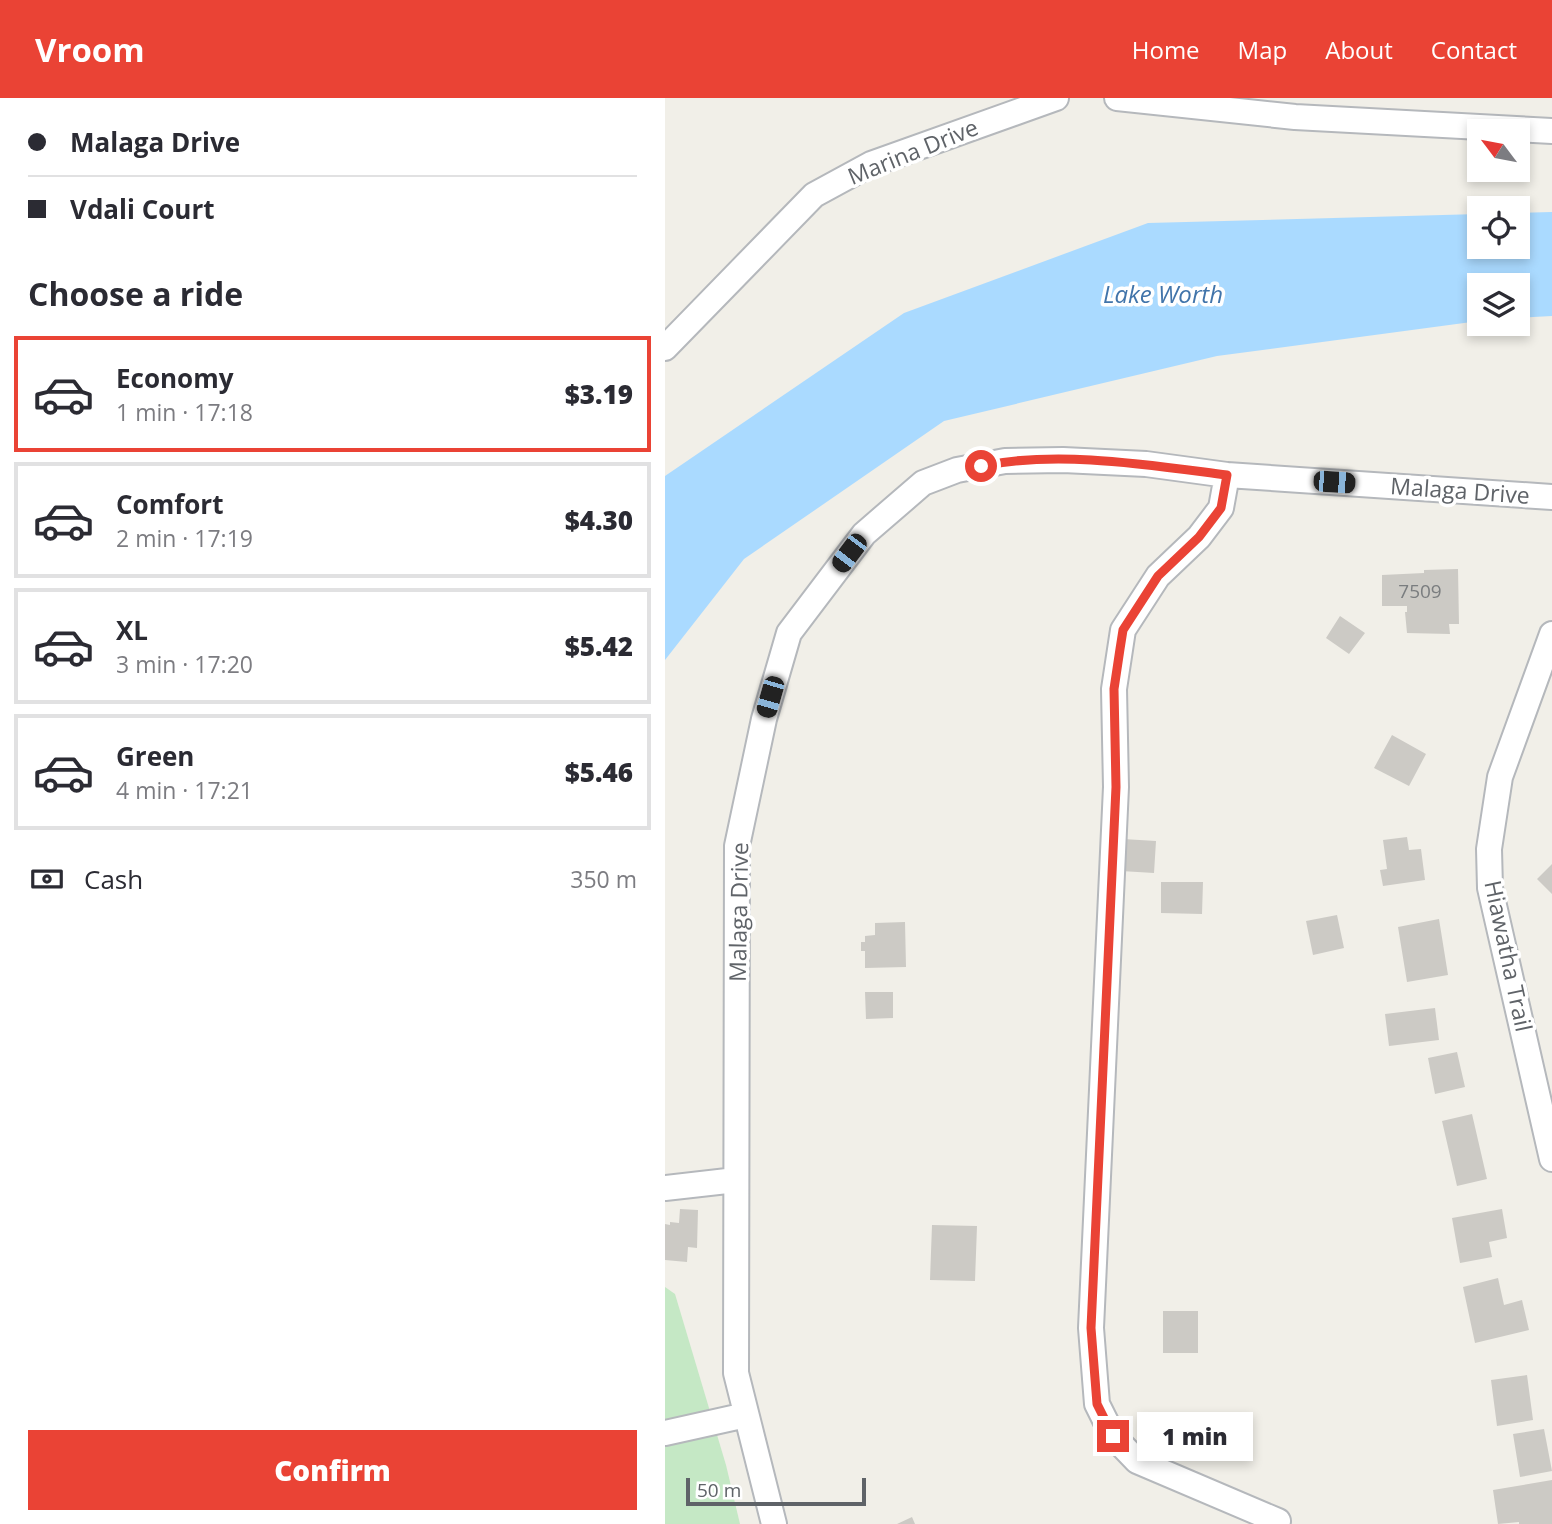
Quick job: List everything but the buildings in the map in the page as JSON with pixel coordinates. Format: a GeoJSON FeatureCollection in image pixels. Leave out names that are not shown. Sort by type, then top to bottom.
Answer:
{"type":"FeatureCollection","features":[{"type":"Feature","properties":{"kind":"street","name":"Marina Drive"},"geometry":{"type":"LineString","coordinates":[[665,348],[814,195],[871,164],[1054,98]]}},
{"type":"Feature","properties":{"kind":"street"},"geometry":{"type":"LineString","coordinates":[[1117,98],[1295,117],[1552,131]]}},
{"type":"Feature","properties":{"kind":"street","name":"Malaga Drive"},"geometry":{"type":"LineString","coordinates":[[774,1524],[736,1373],[737,846],[764,719],[789,633],[864,534],[923,483],[957,470],[1005,461],[1063,460],[1146,464],[1227,475],[1552,497]]}},
{"type":"Feature","properties":{"kind":"street"},"geometry":{"type":"LineString","coordinates":[[1227,475],[1221,508],[1199,537],[1158,576],[1123,630],[1121,642],[1114,689],[1116,787],[1091,1328],[1097,1404],[1113,1436],[1137,1461],[1278,1521]]}},
{"type":"Feature","properties":{"kind":"street","name":"Hiawatha Trail"},"geometry":{"type":"LineString","coordinates":[[1551,1148],[1490,888],[1489,849],[1500,777],[1552,634]]}},
{"type":"Feature","properties":{"kind":"street"},"geometry":{"type":"LineString","coordinates":[[665,1188],[736,1180]]}},
{"type":"Feature","properties":{"kind":"street"},"geometry":{"type":"LineString","coordinates":[[665,1433],[746,1415]]}},
{"type":"Feature","properties":{"kind":"green space"},"geometry":{"type":"Polygon","coordinates":[[[665,1287],[675,1294],[726,1465],[740,1524],[665,1524],[665,1287]]]}},
{"type":"Feature","properties":{"kind":"water","name":"Lake Worth"},"geometry":{"type":"Polygon","coordinates":[[[1552,212],[1552,316],[1530,317],[1530,273],[1467,273],[1467,323],[1217,356],[944,421],[744,559],[665,660],[665,476],[904,313],[1148,223],[1467,214],[1467,259],[1530,259],[1530,213],[1552,212]]]}},
{"type":"Feature","properties":{"kind":"route"},"geometry":{"type":"LineString","coordinates":[[981,466],[1005,461],[1063,460],[1146,464],[1227,475],[1221,508],[1199,537],[1158,576],[1123,630],[1114,689],[1116,787],[1091,1328],[1097,1404],[1113,1436]]}}]}
